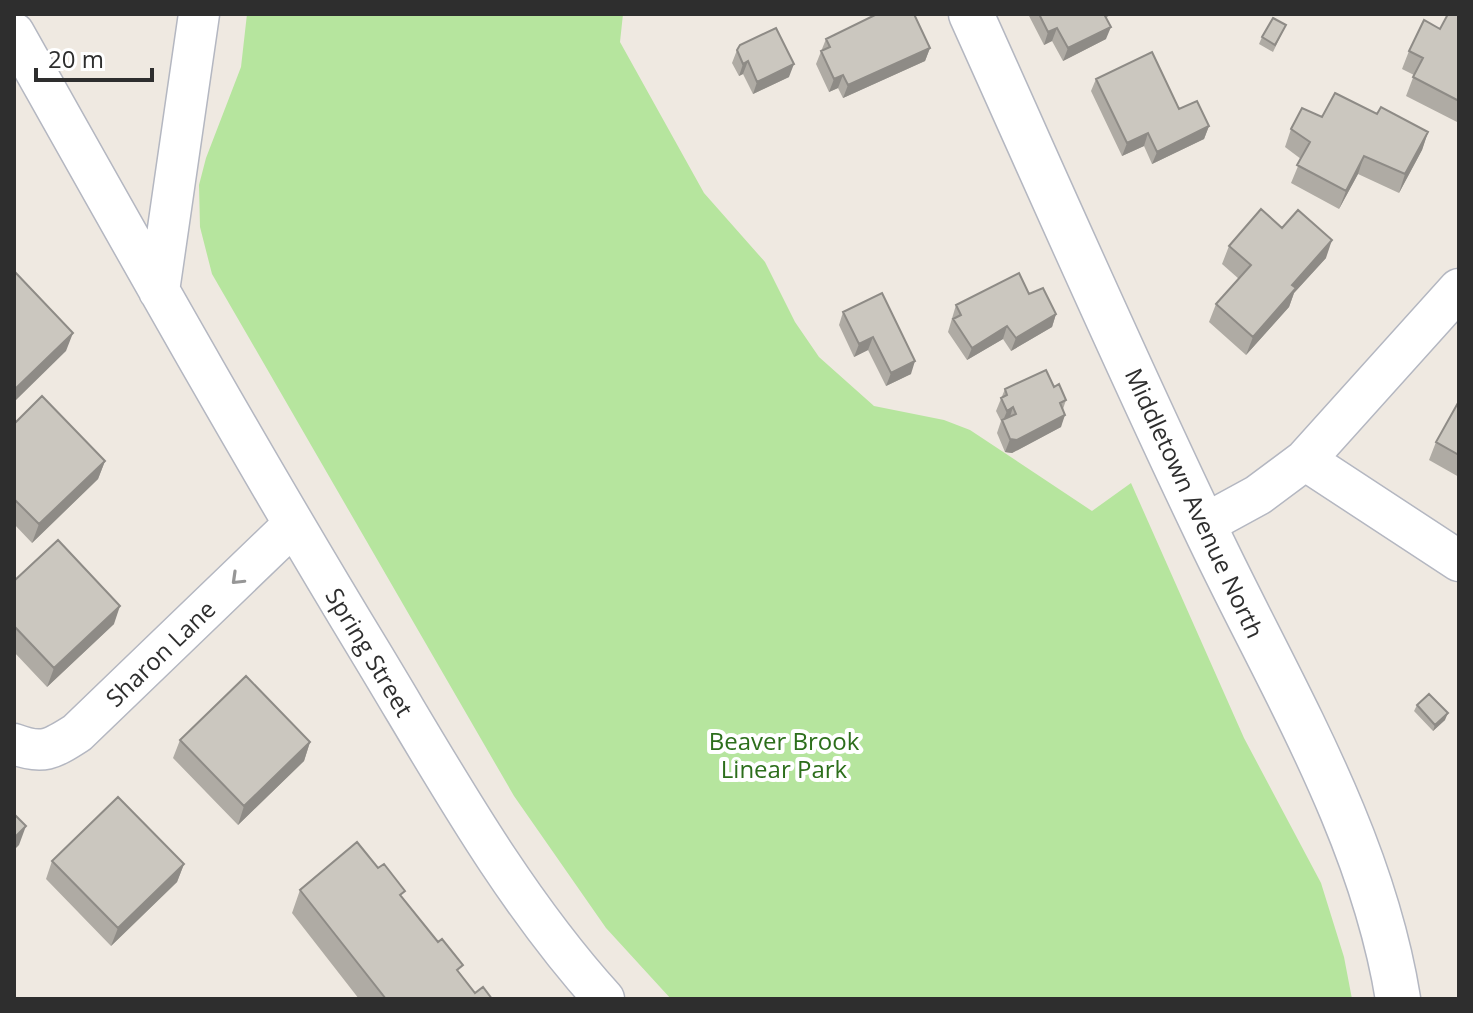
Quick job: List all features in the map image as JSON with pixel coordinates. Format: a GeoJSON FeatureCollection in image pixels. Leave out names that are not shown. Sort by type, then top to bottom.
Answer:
{"type":"FeatureCollection","features":[{"type":"Feature","properties":{"kind":"street"},"geometry":{"type":"LineString","coordinates":[[159,291],[199,14]]}},
{"type":"Feature","properties":{"kind":"street","name":"Middletown Avenue North"},"geometry":{"type":"LineString","coordinates":[[971,14],[1203,525],[1359,850],[1387,935],[1398,999]]}},
{"type":"Feature","properties":{"kind":"street","name":"Spring Street"},"geometry":{"type":"LineString","coordinates":[[14,33],[293,525],[490,850],[539,921],[604,999]]}},
{"type":"Feature","properties":{"kind":"street"},"geometry":{"type":"LineString","coordinates":[[1203,525],[1258,495],[1305,460],[1459,289]]}},
{"type":"Feature","properties":{"kind":"street"},"geometry":{"type":"LineString","coordinates":[[1305,460],[1459,561]]}},
{"type":"Feature","properties":{"kind":"street","name":"Sharon Lane"},"geometry":{"type":"LineString","coordinates":[[14,744],[34,752],[55,748],[77,733],[293,525]]}},
{"type":"Feature","properties":{"kind":"green space","name":"Beaver Brook Linear Park"},"geometry":{"type":"Polygon","coordinates":[[[247,14],[623,14],[620,42],[704,193],[765,262],[795,322],[819,357],[874,406],[944,420],[970,430],[1092,511],[1131,483],[1244,738],[1321,883],[1344,957],[1352,999],[671,999],[606,928],[514,796],[212,274],[200,227],[199,185],[206,158],[241,67],[247,14]]]}},
{"type":"Feature","properties":{"kind":"building"},"geometry":{"type":"Polygon","coordinates":[[[877,14],[914,14],[930,48],[848,85],[843,75],[834,79],[821,51],[830,47],[826,39],[877,14]]]}},
{"type":"Feature","properties":{"kind":"building"},"geometry":{"type":"Polygon","coordinates":[[[1039,14],[1104,14],[1111,27],[1068,48],[1057,28],[1048,32],[1039,14]]]}},
{"type":"Feature","properties":{"kind":"building"},"geometry":{"type":"Polygon","coordinates":[[[1448,14],[1459,14],[1459,101],[1413,77],[1423,58],[1409,51],[1424,20],[1440,29],[1448,14]]]}},
{"type":"Feature","properties":{"kind":"building"},"geometry":{"type":"Polygon","coordinates":[[[1273,18],[1286,25],[1275,45],[1262,37],[1273,18]]]}},
{"type":"Feature","properties":{"kind":"building"},"geometry":{"type":"Polygon","coordinates":[[[776,28],[794,64],[757,82],[748,61],[743,64],[737,50],[740,45],[776,28]]]}},
{"type":"Feature","properties":{"kind":"building"},"geometry":{"type":"Polygon","coordinates":[[[1152,52],[1179,109],[1197,101],[1209,126],[1157,152],[1148,133],[1127,143],[1096,79],[1152,52]]]}},
{"type":"Feature","properties":{"kind":"building"},"geometry":{"type":"Polygon","coordinates":[[[1335,93],[1377,114],[1381,107],[1428,132],[1405,174],[1364,156],[1346,191],[1297,165],[1310,142],[1291,129],[1302,108],[1322,117],[1335,93]]]}},
{"type":"Feature","properties":{"kind":"building"},"geometry":{"type":"Polygon","coordinates":[[[1261,209],[1282,228],[1298,210],[1332,240],[1292,285],[1296,288],[1253,337],[1216,304],[1251,265],[1229,246],[1261,209]]]}},
{"type":"Feature","properties":{"kind":"building"},"geometry":{"type":"Polygon","coordinates":[[[14,271],[73,333],[14,390],[14,271]]]}},
{"type":"Feature","properties":{"kind":"building"},"geometry":{"type":"Polygon","coordinates":[[[1019,273],[1029,294],[1043,288],[1056,314],[1016,338],[1007,326],[972,348],[953,319],[961,315],[956,305],[1019,273]]]}},
{"type":"Feature","properties":{"kind":"building"},"geometry":{"type":"Polygon","coordinates":[[[882,293],[915,361],[891,373],[873,337],[859,344],[843,312],[882,293]]]}},
{"type":"Feature","properties":{"kind":"building"},"geometry":{"type":"Polygon","coordinates":[[[1046,370],[1054,387],[1059,384],[1066,400],[1060,403],[1065,415],[1017,440],[1010,439],[1002,420],[1016,414],[1013,407],[1007,411],[1001,398],[1007,395],[1005,389],[1046,370]]]}},
{"type":"Feature","properties":{"kind":"building"},"geometry":{"type":"Polygon","coordinates":[[[42,396],[105,461],[39,524],[14,499],[14,424],[42,396]]]}},
{"type":"Feature","properties":{"kind":"building"},"geometry":{"type":"Polygon","coordinates":[[[1459,401],[1459,455],[1436,442],[1459,401]]]}},
{"type":"Feature","properties":{"kind":"building"},"geometry":{"type":"Polygon","coordinates":[[[58,540],[120,606],[54,668],[14,626],[14,581],[58,540]]]}},
{"type":"Feature","properties":{"kind":"building"},"geometry":{"type":"Polygon","coordinates":[[[246,676],[310,742],[244,806],[180,740],[246,676]]]}},
{"type":"Feature","properties":{"kind":"building"},"geometry":{"type":"Polygon","coordinates":[[[1429,694],[1448,713],[1435,725],[1417,705],[1429,694]]]}},
{"type":"Feature","properties":{"kind":"building"},"geometry":{"type":"Polygon","coordinates":[[[118,797],[184,864],[118,928],[52,861],[118,797]]]}},
{"type":"Feature","properties":{"kind":"building"},"geometry":{"type":"Polygon","coordinates":[[[14,814],[26,826],[14,838],[14,814]]]}},
{"type":"Feature","properties":{"kind":"building"},"geometry":{"type":"Polygon","coordinates":[[[357,842],[378,868],[384,864],[405,891],[400,895],[438,942],[442,939],[463,965],[457,970],[475,993],[483,987],[492,999],[386,999],[300,890],[357,842]]]}}]}
